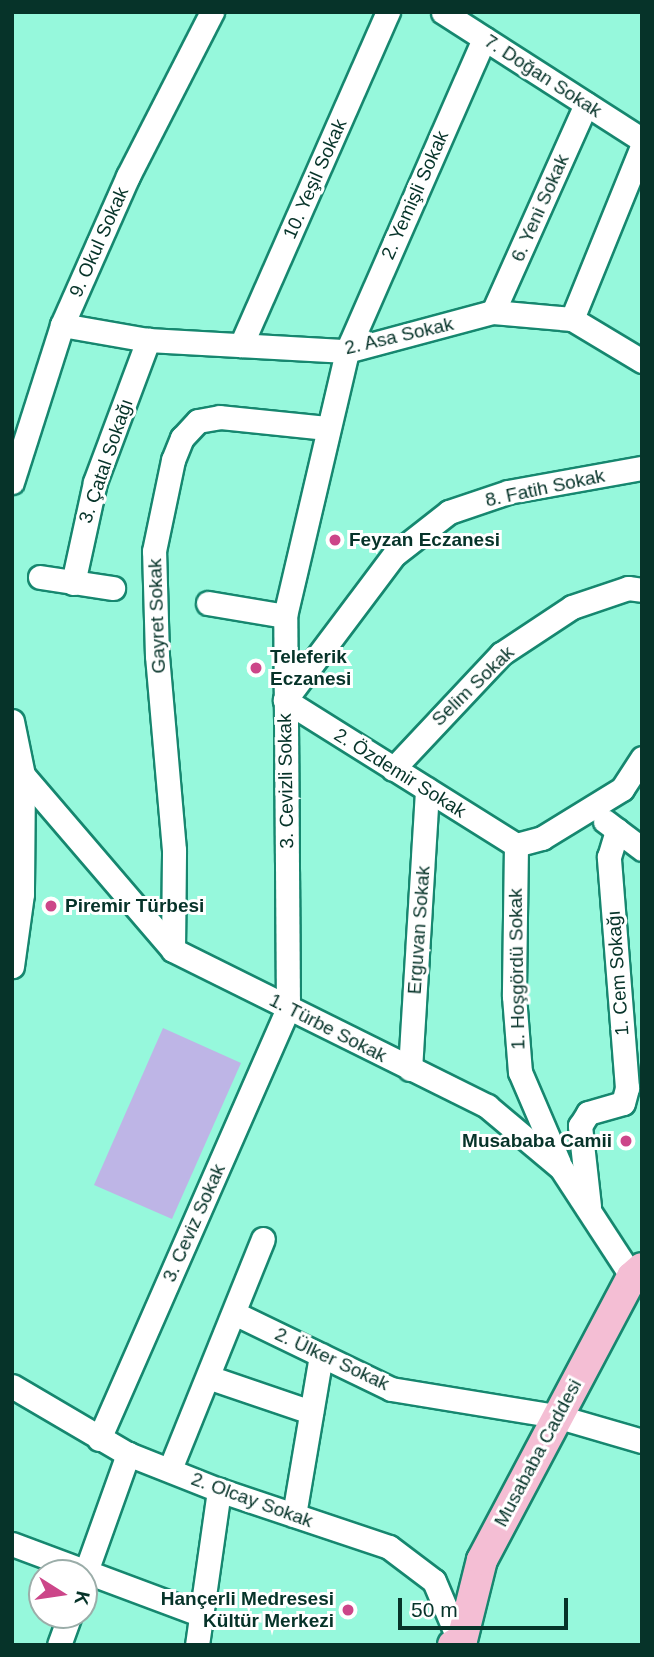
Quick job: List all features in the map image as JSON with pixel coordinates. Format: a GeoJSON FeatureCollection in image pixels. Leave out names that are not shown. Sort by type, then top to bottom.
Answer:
{"type":"FeatureCollection","features":[{"type":"Feature","properties":{"kind":"main road","name":"Musababa Caddesi"},"geometry":{"type":"LineString","coordinates":[[464,1644],[482,1560],[556,1416],[637,1273]]}},
{"type":"Feature","properties":{"kind":"street","name":"9. Okul Sokak"},"geometry":{"type":"LineString","coordinates":[[12,482],[62,325],[128,176],[212,12]]}},
{"type":"Feature","properties":{"kind":"street","name":"10. Yeşil Sokak"},"geometry":{"type":"LineString","coordinates":[[241,345],[388,12]]}},
{"type":"Feature","properties":{"kind":"street","name":"7. Doğan Sokak"},"geometry":{"type":"LineString","coordinates":[[443,12],[642,140]]}},
{"type":"Feature","properties":{"kind":"street","name":"2. Yemişli Sokak"},"geometry":{"type":"LineString","coordinates":[[347,351],[484,39]]}},
{"type":"Feature","properties":{"kind":"street","name":"6. Yeni Sokak"},"geometry":{"type":"LineString","coordinates":[[493,312],[586,104]]}},
{"type":"Feature","properties":{"kind":"street"},"geometry":{"type":"LineString","coordinates":[[572,319],[642,147]]}},
{"type":"Feature","properties":{"kind":"street","name":"2. Asa Sokak"},"geometry":{"type":"LineString","coordinates":[[62,325],[148,340],[347,351],[493,312],[572,319],[642,361]]}},
{"type":"Feature","properties":{"kind":"street","name":"3. Çatal Sokağı"},"geometry":{"type":"LineString","coordinates":[[74,583],[95,482],[148,340]]}},
{"type":"Feature","properties":{"kind":"street","name":"3. Cevizli Sokak"},"geometry":{"type":"LineString","coordinates":[[288,1007],[285,616],[318,486],[327,428],[347,351]]}},
{"type":"Feature","properties":{"kind":"street","name":"Gayret Sokak"},"geometry":{"type":"LineString","coordinates":[[173,950],[174,850],[157,656],[154,551],[173,460],[182,438],[198,421],[219,417],[327,428]]}},
{"type":"Feature","properties":{"kind":"street","name":"8. Fatih Sokak"},"geometry":{"type":"LineString","coordinates":[[285,700],[394,555],[449,512],[508,492],[642,468]]}},
{"type":"Feature","properties":{"kind":"street"},"geometry":{"type":"LineString","coordinates":[[40,577],[113,588]]}},
{"type":"Feature","properties":{"kind":"street","name":"Selim Sokak"},"geometry":{"type":"LineString","coordinates":[[393,769],[501,654],[572,607],[628,588],[642,590]]}},
{"type":"Feature","properties":{"kind":"street"},"geometry":{"type":"LineString","coordinates":[[208,603],[285,616]]}},
{"type":"Feature","properties":{"kind":"street","name":"2. Özdemir Sokak"},"geometry":{"type":"LineString","coordinates":[[285,700],[516,845]]}},
{"type":"Feature","properties":{"kind":"street"},"geometry":{"type":"LineString","coordinates":[[12,721],[18,773],[22,894],[12,966]]}},
{"type":"Feature","properties":{"kind":"street"},"geometry":{"type":"LineString","coordinates":[[516,845],[542,838],[622,789],[642,758]]}},
{"type":"Feature","properties":{"kind":"street","name":"1. Türbe Sokak"},"geometry":{"type":"LineString","coordinates":[[18,773],[173,950],[488,1106],[561,1168],[590,1212],[637,1273]]}},
{"type":"Feature","properties":{"kind":"street","name":"Erguvan Sokak"},"geometry":{"type":"LineString","coordinates":[[410,1069],[427,790]]}},
{"type":"Feature","properties":{"kind":"street"},"geometry":{"type":"LineString","coordinates":[[590,809],[642,849]]}},
{"type":"Feature","properties":{"kind":"street","name":"1. Cem Sokağı"},"geometry":{"type":"LineString","coordinates":[[590,1212],[580,1125],[589,1113],[624,1103],[627,1088],[609,857],[617,830]]}},
{"type":"Feature","properties":{"kind":"street","name":"1. Hoşgördü Sokak"},"geometry":{"type":"LineString","coordinates":[[516,845],[513,996],[520,1072],[561,1168]]}},
{"type":"Feature","properties":{"kind":"street","name":"3. Ceviz Sokak"},"geometry":{"type":"LineString","coordinates":[[99,1439],[288,1007]]}},
{"type":"Feature","properties":{"kind":"street"},"geometry":{"type":"LineString","coordinates":[[170,1469],[263,1239]]}},
{"type":"Feature","properties":{"kind":"street","name":"2. Ülker Sokak"},"geometry":{"type":"LineString","coordinates":[[234,1313],[391,1389],[556,1416],[642,1441]]}},
{"type":"Feature","properties":{"kind":"street"},"geometry":{"type":"LineString","coordinates":[[294,1515],[321,1354]]}},
{"type":"Feature","properties":{"kind":"street"},"geometry":{"type":"LineString","coordinates":[[208,1377],[311,1412]]}},
{"type":"Feature","properties":{"kind":"street","name":"2. Olcay Sokak"},"geometry":{"type":"LineString","coordinates":[[12,1386],[128,1454],[219,1490],[389,1548],[434,1581],[464,1644]]}},
{"type":"Feature","properties":{"kind":"street"},"geometry":{"type":"LineString","coordinates":[[91,1559],[128,1454]]}},
{"type":"Feature","properties":{"kind":"street"},"geometry":{"type":"LineString","coordinates":[[197,1645],[199,1614],[219,1490]]}},
{"type":"Feature","properties":{"kind":"street"},"geometry":{"type":"LineString","coordinates":[[12,1544],[47,1559]]}},
{"type":"Feature","properties":{"kind":"street"},"geometry":{"type":"LineString","coordinates":[[98,1579],[199,1614]]}},
{"type":"Feature","properties":{"kind":"shaded area"},"geometry":{"type":"Polygon","coordinates":[[[163,1028],[241,1063],[172,1219],[94,1185],[163,1028]]]}},
{"type":"Feature","properties":{"kind":"place","name":"Feyzan Eczanesi"},"geometry":{"type":"Point","coordinates":[335,540]}},
{"type":"Feature","properties":{"kind":"place","name":"Teleferik Eczanesi"},"geometry":{"type":"Point","coordinates":[256,668]}},
{"type":"Feature","properties":{"kind":"place","name":"Piremir Türbesi"},"geometry":{"type":"Point","coordinates":[51,906]}},
{"type":"Feature","properties":{"kind":"place","name":"Musababa Camii"},"geometry":{"type":"Point","coordinates":[626,1141]}},
{"type":"Feature","properties":{"kind":"place","name":"Hançerli Medresesi Kültür Merkezi"},"geometry":{"type":"Point","coordinates":[348,1610]}}]}
